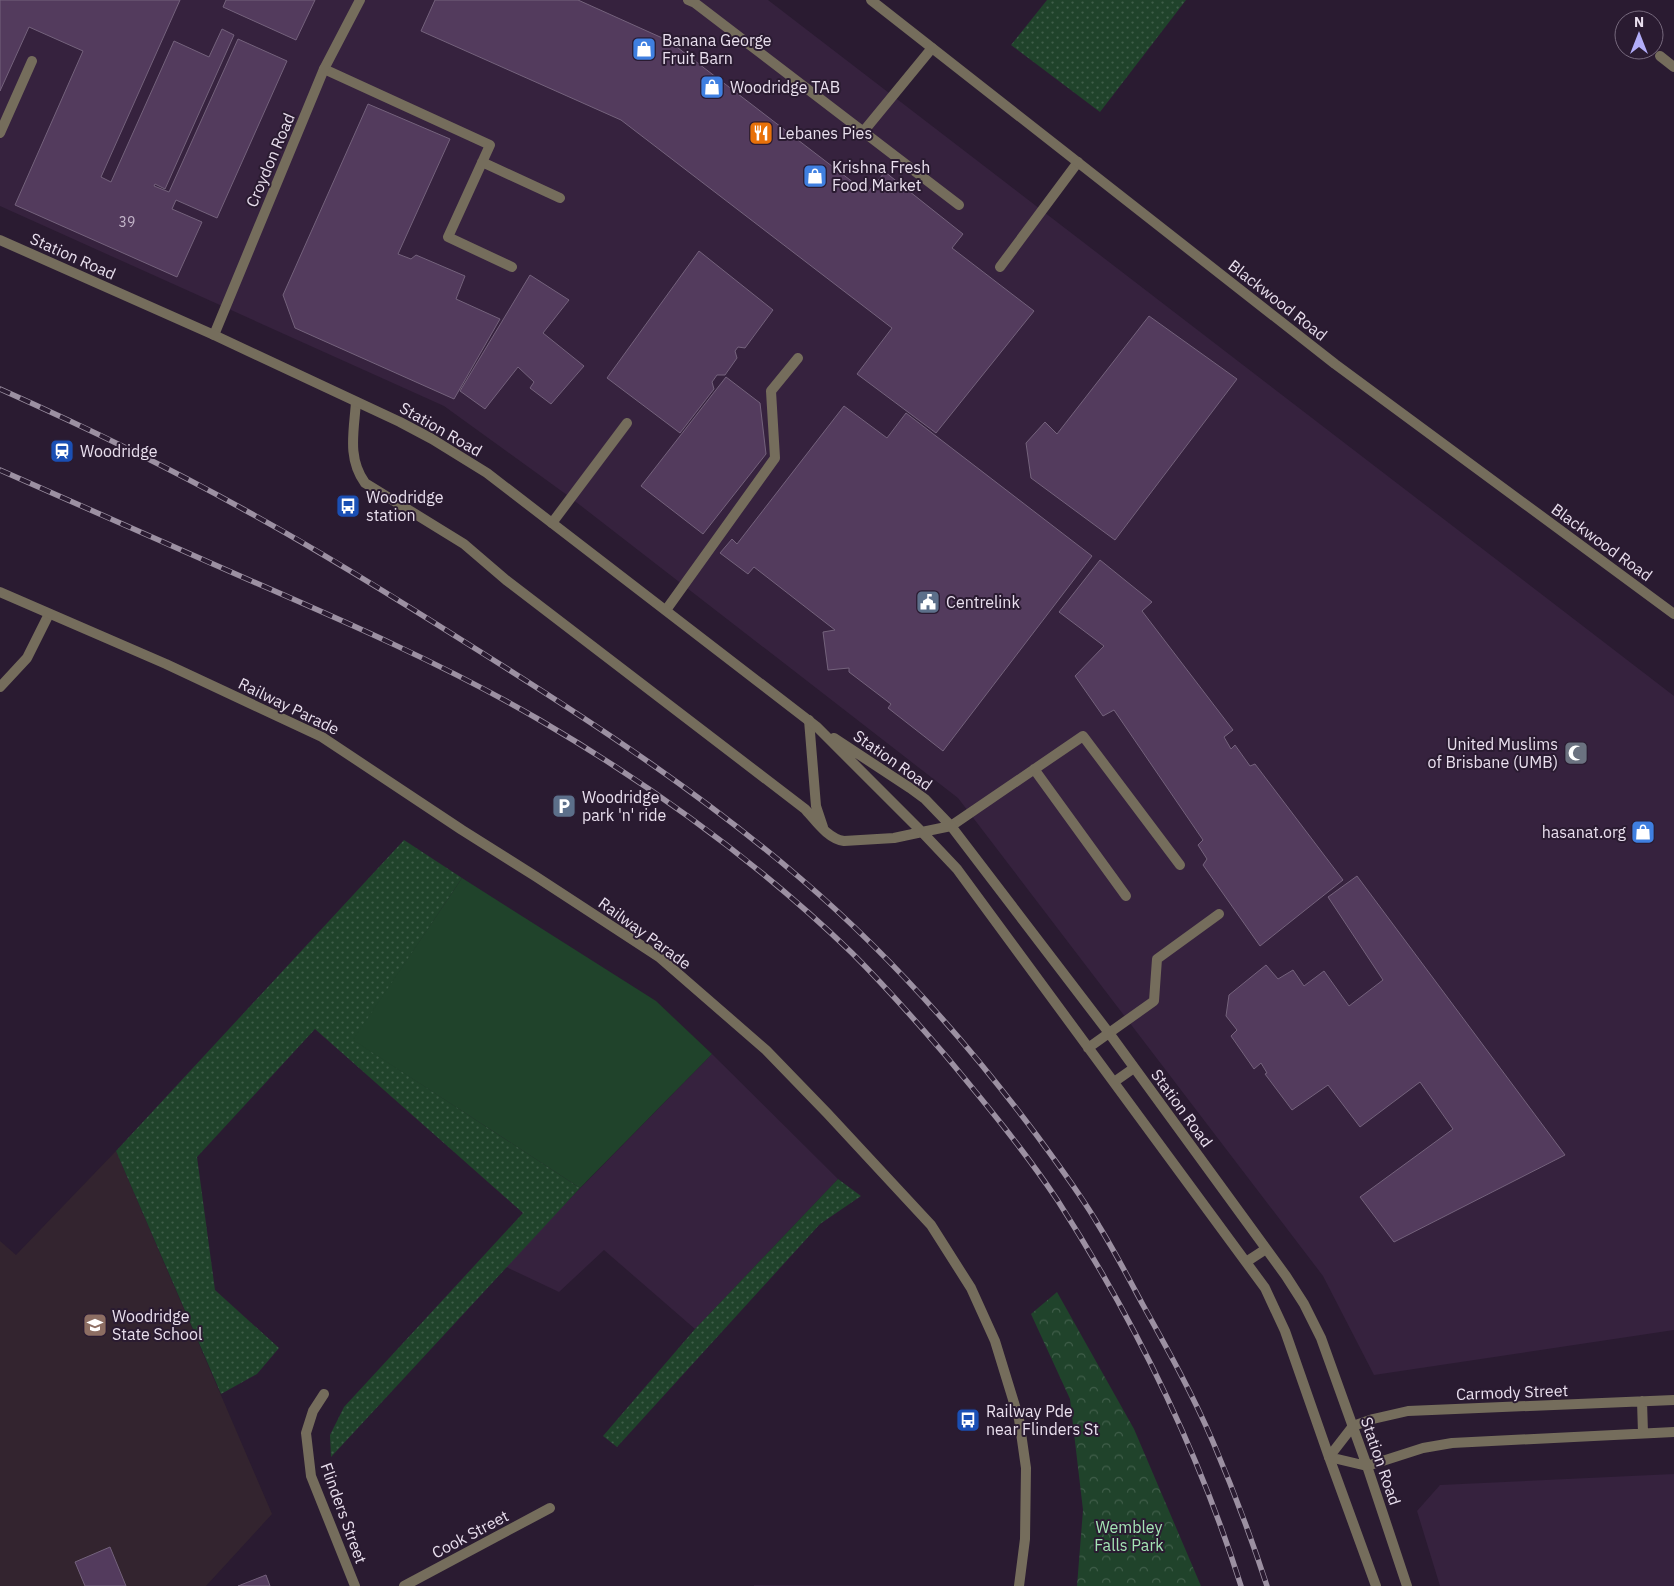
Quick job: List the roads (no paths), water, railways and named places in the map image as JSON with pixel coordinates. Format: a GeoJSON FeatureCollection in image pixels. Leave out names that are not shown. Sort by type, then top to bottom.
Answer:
{"type":"FeatureCollection","features":[{"type":"Feature","properties":{"kind":"street","name":"Croydon Road"},"geometry":{"type":"LineString","coordinates":[[214,336],[324,69],[360,0]]}},
{"type":"Feature","properties":{"kind":"street"},"geometry":{"type":"LineString","coordinates":[[688,0],[695,3],[959,205]]}},
{"type":"Feature","properties":{"kind":"street","name":"Blackwood Road"},"geometry":{"type":"LineString","coordinates":[[871,0],[1335,364],[1674,614]]}},
{"type":"Feature","properties":{"kind":"street"},"geometry":{"type":"LineString","coordinates":[[863,132],[932,48]]}},
{"type":"Feature","properties":{"kind":"street"},"geometry":{"type":"LineString","coordinates":[[1664,59],[1674,67]]}},
{"type":"Feature","properties":{"kind":"street"},"geometry":{"type":"LineString","coordinates":[[0,133],[32,61]]}},
{"type":"Feature","properties":{"kind":"street"},"geometry":{"type":"LineString","coordinates":[[324,69],[490,145],[448,238],[512,267]]}},
{"type":"Feature","properties":{"kind":"street"},"geometry":{"type":"LineString","coordinates":[[482,162],[560,198]]}},
{"type":"Feature","properties":{"kind":"street"},"geometry":{"type":"LineString","coordinates":[[1000,267],[1078,162]]}},
{"type":"Feature","properties":{"kind":"street","name":"Station Road"},"geometry":{"type":"LineString","coordinates":[[0,240],[214,336],[400,422],[432,439],[487,473],[813,723],[925,799],[951,826],[1109,1033],[1286,1276],[1304,1304],[1321,1338],[1367,1466],[1407,1586]]}},
{"type":"Feature","properties":{"kind":"street"},"geometry":{"type":"LineString","coordinates":[[666,610],[776,458],[772,391],[798,358]]}},
{"type":"Feature","properties":{"kind":"street"},"geometry":{"type":"LineString","coordinates":[[356,402],[353,455],[357,472],[365,483],[464,544],[506,580],[805,810],[826,832],[837,840],[894,838],[951,826],[1083,736],[1180,866]]}},
{"type":"Feature","properties":{"kind":"street"},"geometry":{"type":"LineString","coordinates":[[552,523],[627,424]]}},
{"type":"Feature","properties":{"kind":"street","name":"Railway Parade"},"geometry":{"type":"LineString","coordinates":[[0,592],[166,664],[322,737],[659,957],[766,1050],[931,1225],[971,1288],[995,1341],[1019,1419],[1026,1468],[1025,1539],[1019,1586]]}},
{"type":"Feature","properties":{"kind":"street"},"geometry":{"type":"LineString","coordinates":[[0,687],[27,658],[48,614]]}},
{"type":"Feature","properties":{"kind":"street"},"geometry":{"type":"LineString","coordinates":[[813,723],[816,806],[826,832]]}},
{"type":"Feature","properties":{"kind":"street","name":"Station Road"},"geometry":{"type":"LineString","coordinates":[[813,723],[957,869],[1266,1288],[1285,1330],[1376,1586]]}},
{"type":"Feature","properties":{"kind":"street"},"geometry":{"type":"LineString","coordinates":[[1034,769],[1126,896]]}},
{"type":"Feature","properties":{"kind":"street"},"geometry":{"type":"LineString","coordinates":[[1088,1048],[1154,1001],[1157,959],[1218,914]]}},
{"type":"Feature","properties":{"kind":"street"},"geometry":{"type":"LineString","coordinates":[[1114,1082],[1134,1068]]}},
{"type":"Feature","properties":{"kind":"street"},"geometry":{"type":"LineString","coordinates":[[1246,1262],[1266,1249]]}},
{"type":"Feature","properties":{"kind":"street","name":"Flinders Street"},"geometry":{"type":"LineString","coordinates":[[324,1394],[313,1411],[306,1433],[312,1476],[355,1586]]}},
{"type":"Feature","properties":{"kind":"street","name":"Carmody Street"},"geometry":{"type":"LineString","coordinates":[[1353,1426],[1408,1411],[1674,1400]]}},
{"type":"Feature","properties":{"kind":"street"},"geometry":{"type":"LineString","coordinates":[[1642,1401],[1643,1433]]}},
{"type":"Feature","properties":{"kind":"street"},"geometry":{"type":"LineString","coordinates":[[1353,1426],[1329,1457],[1367,1466],[1423,1448],[1452,1443],[1674,1432]]}},
{"type":"Feature","properties":{"kind":"street","name":"Cook Street"},"geometry":{"type":"LineString","coordinates":[[404,1586],[550,1508]]}},
{"type":"Feature","properties":{"kind":"railway"},"geometry":{"type":"LineString","coordinates":[[0,389],[123,446],[213,493],[300,541],[412,609],[596,726],[680,784],[721,814],[800,878],[865,937],[926,1001],[984,1068],[1054,1159],[1085,1203],[1122,1266],[1197,1407],[1235,1495],[1267,1586]]}},
{"type":"Feature","properties":{"kind":"railway"},"geometry":{"type":"LineString","coordinates":[[0,470],[358,628],[431,662],[503,699],[580,744],[662,798],[741,856],[816,920],[876,978],[946,1056],[1018,1145],[1058,1201],[1113,1293],[1185,1436],[1224,1535],[1241,1586]]}},
{"type":"Feature","properties":{"kind":"place","name":"Banana George Fruit Barn"},"geometry":{"type":"Point","coordinates":[644,49]}},
{"type":"Feature","properties":{"kind":"place","name":"Woodridge TAB"},"geometry":{"type":"Point","coordinates":[712,87]}},
{"type":"Feature","properties":{"kind":"place","name":"Lebanes Pies"},"geometry":{"type":"Point","coordinates":[761,133]}},
{"type":"Feature","properties":{"kind":"place","name":"Krishna Fresh Food Market"},"geometry":{"type":"Point","coordinates":[815,176]}},
{"type":"Feature","properties":{"kind":"place","name":"Woodridge"},"geometry":{"type":"Point","coordinates":[62,451]}},
{"type":"Feature","properties":{"kind":"place","name":"Woodridge station"},"geometry":{"type":"Point","coordinates":[348,506]}},
{"type":"Feature","properties":{"kind":"place","name":"Centrelink"},"geometry":{"type":"Point","coordinates":[928,602]}},
{"type":"Feature","properties":{"kind":"place","name":"United Muslims of Brisbane (UMB)"},"geometry":{"type":"Point","coordinates":[1576,753]}},
{"type":"Feature","properties":{"kind":"place","name":"Woodridge park 'n' ride"},"geometry":{"type":"Point","coordinates":[564,806]}},
{"type":"Feature","properties":{"kind":"place","name":"hasanat.org"},"geometry":{"type":"Point","coordinates":[1643,832]}},
{"type":"Feature","properties":{"kind":"place","name":"Woodridge State School"},"geometry":{"type":"Point","coordinates":[95,1325]}},
{"type":"Feature","properties":{"kind":"place","name":"Railway Pde near Flinders St"},"geometry":{"type":"Point","coordinates":[968,1420]}},
{"type":"Feature","properties":{"kind":"park label","name":"Wembley Falls Park"},"geometry":{"type":"Point","coordinates":[1129,1536]}}]}
